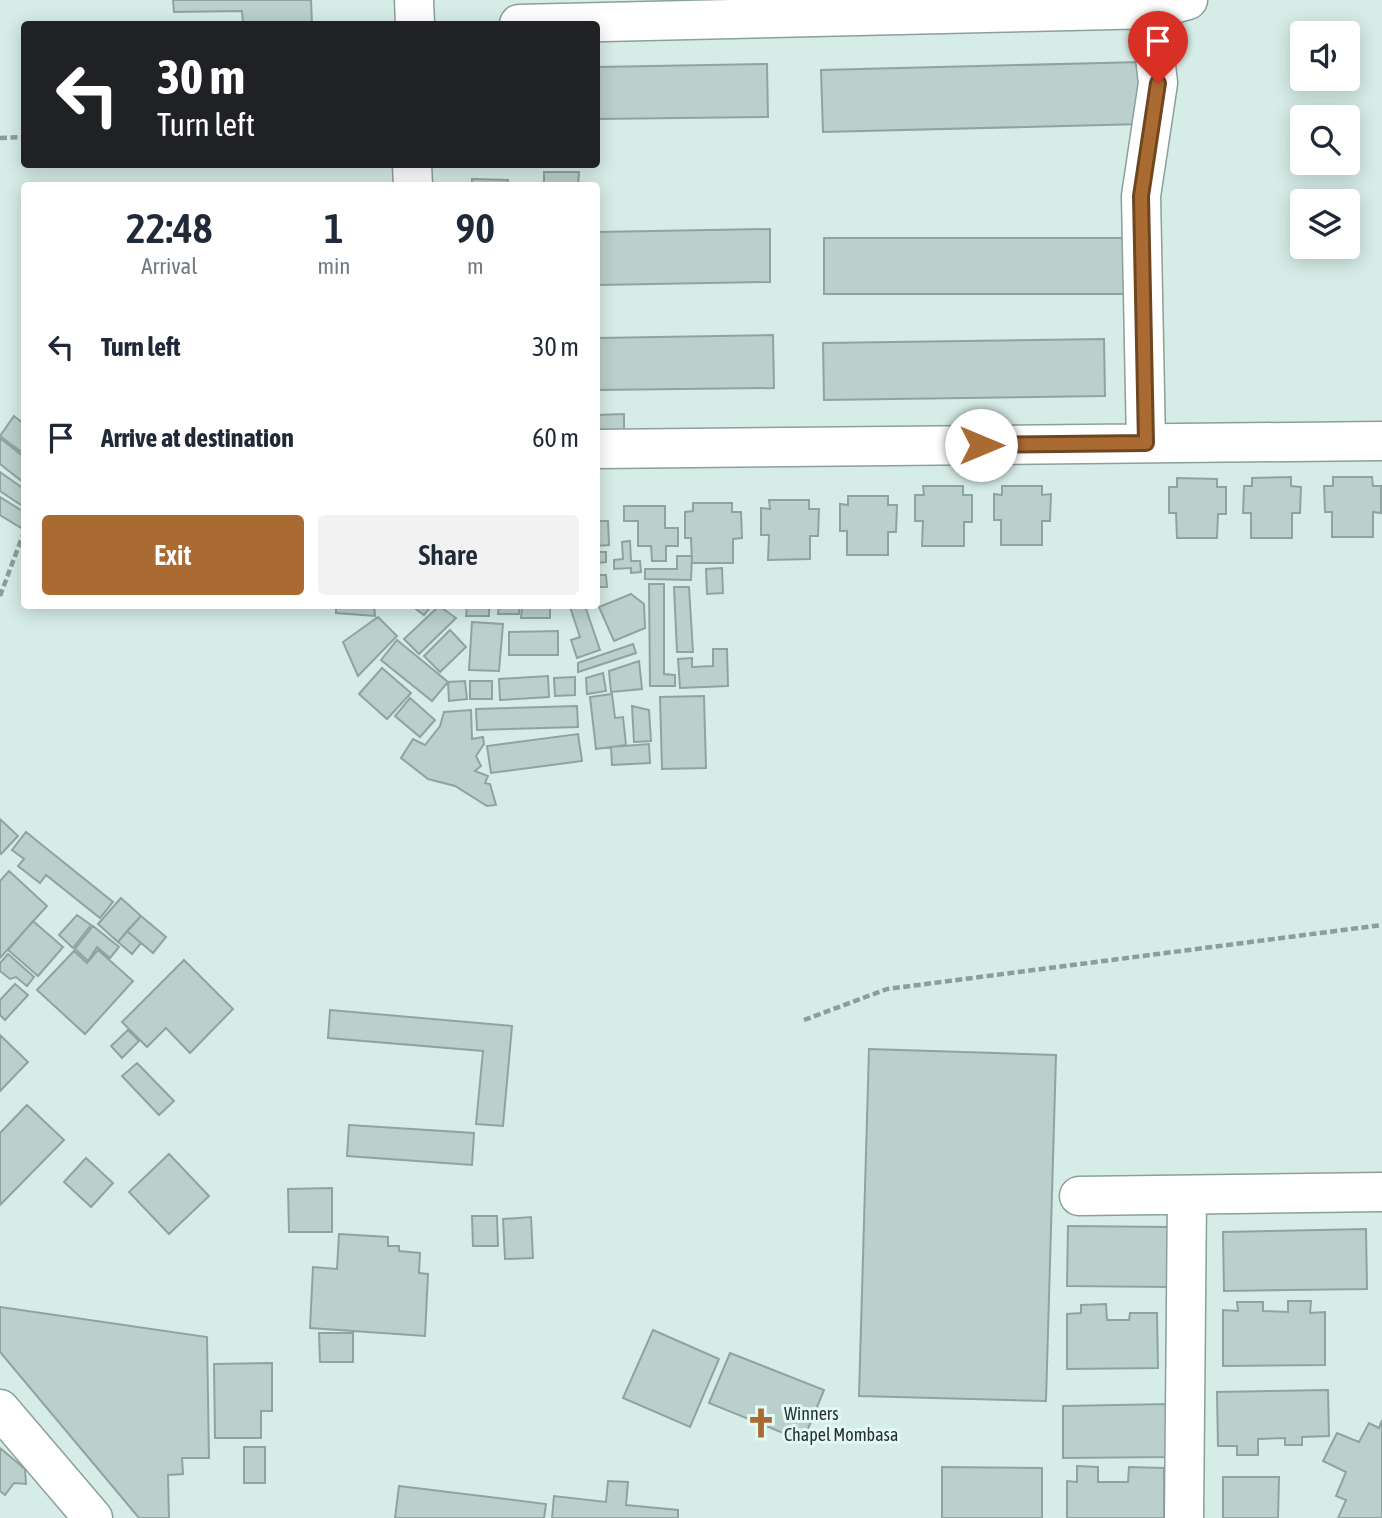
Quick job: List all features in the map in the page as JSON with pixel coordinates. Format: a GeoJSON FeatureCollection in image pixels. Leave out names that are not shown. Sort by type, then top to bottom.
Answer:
{"type":"FeatureCollection","features":[{"type":"Feature","properties":{"kind":"street"},"geometry":{"type":"LineString","coordinates":[[414,0],[415,21]]}},
{"type":"Feature","properties":{"kind":"street"},"geometry":{"type":"LineString","coordinates":[[600,21],[1166,3],[1153,39],[1158,83],[1141,196],[1146,443]]}},
{"type":"Feature","properties":{"kind":"street"},"geometry":{"type":"LineString","coordinates":[[600,449],[1382,441]]}},
{"type":"Feature","properties":{"kind":"street"},"geometry":{"type":"LineString","coordinates":[[1079,1196],[1382,1192]]}},
{"type":"Feature","properties":{"kind":"street"},"geometry":{"type":"LineString","coordinates":[[1184,1518],[1187,1196]]}},
{"type":"Feature","properties":{"kind":"street"},"geometry":{"type":"LineString","coordinates":[[0,1409],[93,1518]]}},
{"type":"Feature","properties":{"kind":"path"},"geometry":{"type":"LineString","coordinates":[[0,138],[21,137]]}},
{"type":"Feature","properties":{"kind":"path"},"geometry":{"type":"LineString","coordinates":[[0,596],[21,540]]}},
{"type":"Feature","properties":{"kind":"path"},"geometry":{"type":"LineString","coordinates":[[804,1020],[887,989],[1382,925]]}},
{"type":"Feature","properties":{"kind":"building"},"geometry":{"type":"Polygon","coordinates":[[[173,0],[311,0],[312,21],[243,21],[242,11],[174,12],[173,0]]]}},
{"type":"Feature","properties":{"kind":"building"},"geometry":{"type":"Polygon","coordinates":[[[1141,62],[1143,124],[823,132],[821,70],[1141,62]]]}},
{"type":"Feature","properties":{"kind":"building"},"geometry":{"type":"Polygon","coordinates":[[[767,64],[768,117],[600,119],[600,67],[767,64]]]}},
{"type":"Feature","properties":{"kind":"building"},"geometry":{"type":"Polygon","coordinates":[[[544,172],[579,172],[578,182],[544,182],[544,172]]]}},
{"type":"Feature","properties":{"kind":"building"},"geometry":{"type":"Polygon","coordinates":[[[472,179],[508,180],[508,182],[472,182],[472,179]]]}},
{"type":"Feature","properties":{"kind":"building"},"geometry":{"type":"Polygon","coordinates":[[[770,229],[770,282],[600,285],[600,232],[770,229]]]}},
{"type":"Feature","properties":{"kind":"building"},"geometry":{"type":"Polygon","coordinates":[[[824,238],[1141,238],[1142,294],[824,294],[824,238]]]}},
{"type":"Feature","properties":{"kind":"building"},"geometry":{"type":"Polygon","coordinates":[[[773,335],[774,388],[600,390],[600,338],[773,335]]]}},
{"type":"Feature","properties":{"kind":"building"},"geometry":{"type":"Polygon","coordinates":[[[1104,339],[1105,396],[824,400],[823,343],[1104,339]]]}},
{"type":"Feature","properties":{"kind":"building"},"geometry":{"type":"Polygon","coordinates":[[[624,414],[624,436],[600,436],[600,415],[624,414]]]}},
{"type":"Feature","properties":{"kind":"building"},"geometry":{"type":"Polygon","coordinates":[[[14,416],[21,422],[21,452],[0,436],[14,416]]]}},
{"type":"Feature","properties":{"kind":"building"},"geometry":{"type":"Polygon","coordinates":[[[0,438],[21,455],[21,481],[0,464],[0,438]]]}},
{"type":"Feature","properties":{"kind":"building"},"geometry":{"type":"Polygon","coordinates":[[[0,472],[21,487],[21,505],[0,491],[0,472]]]}},
{"type":"Feature","properties":{"kind":"building"},"geometry":{"type":"Polygon","coordinates":[[[1291,477],[1291,486],[1301,487],[1300,513],[1292,513],[1292,538],[1251,538],[1251,513],[1243,513],[1244,486],[1252,486],[1252,478],[1291,477]]]}},
{"type":"Feature","properties":{"kind":"building"},"geometry":{"type":"Polygon","coordinates":[[[1333,477],[1372,477],[1373,486],[1381,486],[1381,513],[1373,512],[1373,537],[1332,537],[1332,512],[1325,512],[1324,486],[1333,486],[1333,477]]]}},
{"type":"Feature","properties":{"kind":"building"},"geometry":{"type":"Polygon","coordinates":[[[1177,478],[1217,479],[1217,487],[1226,487],[1226,514],[1218,514],[1217,538],[1177,538],[1176,513],[1169,513],[1169,487],[1177,487],[1177,478]]]}},
{"type":"Feature","properties":{"kind":"building"},"geometry":{"type":"Polygon","coordinates":[[[923,486],[963,486],[963,495],[972,495],[972,522],[964,522],[964,546],[922,546],[923,521],[915,521],[915,495],[924,495],[923,486]]]}},
{"type":"Feature","properties":{"kind":"building"},"geometry":{"type":"Polygon","coordinates":[[[1002,486],[1042,486],[1042,495],[1051,494],[1050,521],[1042,521],[1042,545],[1001,545],[1001,520],[994,520],[994,494],[1002,495],[1002,486]]]}},
{"type":"Feature","properties":{"kind":"building"},"geometry":{"type":"Polygon","coordinates":[[[848,496],[888,496],[888,505],[897,505],[896,532],[888,532],[888,555],[847,555],[847,531],[840,531],[840,504],[848,505],[848,496]]]}},
{"type":"Feature","properties":{"kind":"building"},"geometry":{"type":"Polygon","coordinates":[[[0,497],[21,510],[21,528],[0,515],[0,497]]]}},
{"type":"Feature","properties":{"kind":"building"},"geometry":{"type":"Polygon","coordinates":[[[769,500],[809,500],[809,509],[819,509],[818,536],[810,536],[810,559],[768,560],[769,535],[761,535],[761,508],[770,509],[769,500]]]}},
{"type":"Feature","properties":{"kind":"building"},"geometry":{"type":"Polygon","coordinates":[[[693,503],[732,503],[732,512],[741,512],[742,538],[733,539],[733,563],[692,563],[691,538],[685,538],[685,512],[693,511],[693,503]]]}},
{"type":"Feature","properties":{"kind":"building"},"geometry":{"type":"Polygon","coordinates":[[[624,506],[665,506],[665,528],[678,528],[678,546],[666,546],[666,561],[652,561],[651,546],[638,546],[638,521],[624,521],[624,506]]]}},
{"type":"Feature","properties":{"kind":"building"},"geometry":{"type":"Polygon","coordinates":[[[600,521],[608,521],[609,545],[600,546],[600,521]]]}},
{"type":"Feature","properties":{"kind":"building"},"geometry":{"type":"Polygon","coordinates":[[[630,541],[631,561],[640,561],[641,572],[631,573],[631,568],[614,569],[614,560],[623,559],[622,542],[630,541]]]}},
{"type":"Feature","properties":{"kind":"building"},"geometry":{"type":"Polygon","coordinates":[[[600,552],[606,552],[606,562],[600,563],[600,552]]]}},
{"type":"Feature","properties":{"kind":"building"},"geometry":{"type":"Polygon","coordinates":[[[677,556],[692,556],[691,580],[645,579],[645,569],[677,569],[677,556]]]}},
{"type":"Feature","properties":{"kind":"building"},"geometry":{"type":"Polygon","coordinates":[[[722,568],[723,593],[707,594],[706,569],[722,568]]]}},
{"type":"Feature","properties":{"kind":"building"},"geometry":{"type":"Polygon","coordinates":[[[600,575],[606,575],[607,587],[600,587],[600,575]]]}},
{"type":"Feature","properties":{"kind":"building"},"geometry":{"type":"Polygon","coordinates":[[[649,584],[664,584],[664,674],[675,675],[675,686],[650,686],[649,584]]]}},
{"type":"Feature","properties":{"kind":"building"},"geometry":{"type":"Polygon","coordinates":[[[674,587],[689,587],[693,652],[677,652],[674,587]]]}},
{"type":"Feature","properties":{"kind":"building"},"geometry":{"type":"Polygon","coordinates":[[[631,594],[644,604],[645,628],[614,641],[600,607],[631,594]]]}},
{"type":"Feature","properties":{"kind":"building"},"geometry":{"type":"Polygon","coordinates":[[[336,609],[374,609],[375,616],[336,613],[336,609]]]}},
{"type":"Feature","properties":{"kind":"building"},"geometry":{"type":"Polygon","coordinates":[[[416,609],[429,609],[424,615],[416,609]]]}},
{"type":"Feature","properties":{"kind":"building"},"geometry":{"type":"Polygon","coordinates":[[[436,609],[443,609],[456,618],[419,654],[404,639],[436,609]]]}},
{"type":"Feature","properties":{"kind":"building"},"geometry":{"type":"Polygon","coordinates":[[[467,609],[489,609],[489,616],[466,616],[467,609]]]}},
{"type":"Feature","properties":{"kind":"building"},"geometry":{"type":"Polygon","coordinates":[[[499,609],[519,609],[519,614],[498,614],[499,609]]]}},
{"type":"Feature","properties":{"kind":"building"},"geometry":{"type":"Polygon","coordinates":[[[522,609],[550,609],[550,618],[521,618],[522,609]]]}},
{"type":"Feature","properties":{"kind":"building"},"geometry":{"type":"Polygon","coordinates":[[[571,609],[586,609],[600,650],[577,658],[571,640],[580,637],[571,609]]]}},
{"type":"Feature","properties":{"kind":"building"},"geometry":{"type":"Polygon","coordinates":[[[378,617],[397,636],[358,676],[343,642],[378,617]]]}},
{"type":"Feature","properties":{"kind":"building"},"geometry":{"type":"Polygon","coordinates":[[[472,622],[503,624],[499,671],[469,670],[472,622]]]}},
{"type":"Feature","properties":{"kind":"building"},"geometry":{"type":"Polygon","coordinates":[[[450,630],[466,647],[440,672],[424,656],[450,630]]]}},
{"type":"Feature","properties":{"kind":"building"},"geometry":{"type":"Polygon","coordinates":[[[558,631],[558,655],[509,655],[509,632],[558,631]]]}},
{"type":"Feature","properties":{"kind":"building"},"geometry":{"type":"Polygon","coordinates":[[[397,640],[448,682],[432,701],[381,660],[397,640]]]}},
{"type":"Feature","properties":{"kind":"building"},"geometry":{"type":"Polygon","coordinates":[[[633,644],[636,653],[578,672],[578,663],[633,644]]]}},
{"type":"Feature","properties":{"kind":"building"},"geometry":{"type":"Polygon","coordinates":[[[713,649],[727,649],[728,686],[680,688],[678,659],[692,658],[692,667],[713,666],[713,649]]]}},
{"type":"Feature","properties":{"kind":"building"},"geometry":{"type":"Polygon","coordinates":[[[639,661],[642,689],[611,692],[609,671],[639,661]]]}},
{"type":"Feature","properties":{"kind":"building"},"geometry":{"type":"Polygon","coordinates":[[[382,668],[411,693],[387,719],[359,694],[382,668]]]}},
{"type":"Feature","properties":{"kind":"building"},"geometry":{"type":"Polygon","coordinates":[[[603,673],[606,691],[587,694],[586,678],[603,673]]]}},
{"type":"Feature","properties":{"kind":"building"},"geometry":{"type":"Polygon","coordinates":[[[548,676],[549,697],[500,700],[499,679],[548,676]]]}},
{"type":"Feature","properties":{"kind":"building"},"geometry":{"type":"Polygon","coordinates":[[[575,677],[575,695],[555,696],[554,678],[575,677]]]}},
{"type":"Feature","properties":{"kind":"building"},"geometry":{"type":"Polygon","coordinates":[[[465,681],[467,699],[449,701],[448,682],[465,681]]]}},
{"type":"Feature","properties":{"kind":"building"},"geometry":{"type":"Polygon","coordinates":[[[470,681],[492,681],[492,699],[470,699],[470,681]]]}},
{"type":"Feature","properties":{"kind":"building"},"geometry":{"type":"Polygon","coordinates":[[[612,694],[615,718],[623,717],[626,745],[596,749],[590,697],[612,694]]]}},
{"type":"Feature","properties":{"kind":"building"},"geometry":{"type":"Polygon","coordinates":[[[704,696],[706,768],[662,769],[660,697],[704,696]]]}},
{"type":"Feature","properties":{"kind":"building"},"geometry":{"type":"Polygon","coordinates":[[[410,698],[435,720],[420,737],[395,716],[410,698]]]}},
{"type":"Feature","properties":{"kind":"building"},"geometry":{"type":"Polygon","coordinates":[[[577,706],[578,727],[477,730],[476,709],[577,706]]]}},
{"type":"Feature","properties":{"kind":"building"},"geometry":{"type":"Polygon","coordinates":[[[632,706],[649,710],[651,741],[634,742],[632,706]]]}},
{"type":"Feature","properties":{"kind":"building"},"geometry":{"type":"Polygon","coordinates":[[[471,710],[472,739],[483,737],[484,744],[476,756],[481,766],[475,771],[488,776],[485,783],[490,784],[496,805],[487,806],[455,786],[428,779],[401,758],[413,739],[425,745],[440,726],[444,712],[471,710]]]}},
{"type":"Feature","properties":{"kind":"building"},"geometry":{"type":"Polygon","coordinates":[[[578,734],[582,761],[491,773],[487,746],[578,734]]]}},
{"type":"Feature","properties":{"kind":"building"},"geometry":{"type":"Polygon","coordinates":[[[649,744],[650,763],[612,765],[611,747],[649,744]]]}},
{"type":"Feature","properties":{"kind":"building"},"geometry":{"type":"Polygon","coordinates":[[[0,819],[18,836],[1,854],[0,853],[0,819]]]}},
{"type":"Feature","properties":{"kind":"building"},"geometry":{"type":"Polygon","coordinates":[[[26,832],[113,902],[100,918],[46,875],[40,883],[18,866],[24,859],[12,850],[26,832]]]}},
{"type":"Feature","properties":{"kind":"building"},"geometry":{"type":"Polygon","coordinates":[[[9,871],[47,906],[0,958],[0,881],[9,871]]]}},
{"type":"Feature","properties":{"kind":"building"},"geometry":{"type":"Polygon","coordinates":[[[121,898],[141,916],[118,942],[98,924],[121,898]]]}},
{"type":"Feature","properties":{"kind":"building"},"geometry":{"type":"Polygon","coordinates":[[[77,915],[91,925],[73,948],[59,935],[77,915]]]}},
{"type":"Feature","properties":{"kind":"building"},"geometry":{"type":"Polygon","coordinates":[[[141,916],[166,937],[153,953],[127,931],[141,916]]]}},
{"type":"Feature","properties":{"kind":"building"},"geometry":{"type":"Polygon","coordinates":[[[33,921],[63,947],[38,976],[8,950],[33,921]]]}},
{"type":"Feature","properties":{"kind":"building"},"geometry":{"type":"Polygon","coordinates":[[[93,926],[119,947],[110,958],[97,947],[88,961],[75,949],[93,926]]]}},
{"type":"Feature","properties":{"kind":"building"},"geometry":{"type":"Polygon","coordinates":[[[127,931],[141,943],[132,954],[118,942],[127,931]]]}},
{"type":"Feature","properties":{"kind":"building"},"geometry":{"type":"Polygon","coordinates":[[[98,950],[133,981],[85,1034],[37,990],[74,951],[87,963],[98,950]]]}},
{"type":"Feature","properties":{"kind":"building"},"geometry":{"type":"Polygon","coordinates":[[[8,954],[34,977],[27,986],[16,977],[10,979],[0,971],[0,963],[8,954]]]}},
{"type":"Feature","properties":{"kind":"building"},"geometry":{"type":"Polygon","coordinates":[[[184,960],[233,1009],[190,1053],[166,1028],[147,1047],[122,1022],[184,960]]]}},
{"type":"Feature","properties":{"kind":"building"},"geometry":{"type":"Polygon","coordinates":[[[15,984],[28,995],[5,1020],[0,1015],[0,1000],[15,984]]]}},
{"type":"Feature","properties":{"kind":"building"},"geometry":{"type":"Polygon","coordinates":[[[330,1010],[512,1026],[503,1126],[476,1124],[483,1051],[328,1038],[330,1010]]]}},
{"type":"Feature","properties":{"kind":"building"},"geometry":{"type":"Polygon","coordinates":[[[128,1030],[139,1041],[122,1058],[111,1046],[128,1030]]]}},
{"type":"Feature","properties":{"kind":"building"},"geometry":{"type":"Polygon","coordinates":[[[0,1035],[28,1062],[0,1091],[0,1035]]]}},
{"type":"Feature","properties":{"kind":"building"},"geometry":{"type":"Polygon","coordinates":[[[869,1049],[1056,1055],[1046,1401],[859,1396],[869,1049]]]}},
{"type":"Feature","properties":{"kind":"building"},"geometry":{"type":"Polygon","coordinates":[[[137,1063],[174,1101],[159,1115],[122,1076],[137,1063]]]}},
{"type":"Feature","properties":{"kind":"building"},"geometry":{"type":"Polygon","coordinates":[[[27,1105],[64,1140],[0,1205],[0,1133],[27,1105]]]}},
{"type":"Feature","properties":{"kind":"building"},"geometry":{"type":"Polygon","coordinates":[[[349,1125],[474,1133],[472,1165],[347,1156],[349,1125]]]}},
{"type":"Feature","properties":{"kind":"building"},"geometry":{"type":"Polygon","coordinates":[[[169,1154],[209,1196],[169,1234],[129,1192],[169,1154]]]}},
{"type":"Feature","properties":{"kind":"building"},"geometry":{"type":"Polygon","coordinates":[[[86,1158],[113,1183],[91,1207],[64,1182],[86,1158]]]}},
{"type":"Feature","properties":{"kind":"building"},"geometry":{"type":"Polygon","coordinates":[[[332,1188],[332,1232],[289,1232],[288,1189],[332,1188]]]}},
{"type":"Feature","properties":{"kind":"building"},"geometry":{"type":"Polygon","coordinates":[[[472,1216],[497,1216],[498,1246],[473,1246],[472,1216]]]}},
{"type":"Feature","properties":{"kind":"building"},"geometry":{"type":"Polygon","coordinates":[[[531,1217],[533,1258],[505,1259],[503,1219],[531,1217]]]}},
{"type":"Feature","properties":{"kind":"building"},"geometry":{"type":"Polygon","coordinates":[[[1068,1226],[1170,1227],[1170,1287],[1067,1286],[1068,1226]]]}},
{"type":"Feature","properties":{"kind":"building"},"geometry":{"type":"Polygon","coordinates":[[[1366,1229],[1367,1289],[1224,1291],[1223,1232],[1366,1229]]]}},
{"type":"Feature","properties":{"kind":"building"},"geometry":{"type":"Polygon","coordinates":[[[339,1234],[388,1237],[388,1246],[399,1246],[399,1251],[420,1253],[419,1273],[428,1274],[425,1336],[310,1328],[313,1267],[337,1269],[339,1234]]]}},
{"type":"Feature","properties":{"kind":"building"},"geometry":{"type":"Polygon","coordinates":[[[1288,1301],[1311,1301],[1310,1313],[1325,1312],[1325,1365],[1223,1366],[1223,1310],[1238,1311],[1237,1302],[1263,1302],[1263,1311],[1288,1312],[1288,1301]]]}},
{"type":"Feature","properties":{"kind":"building"},"geometry":{"type":"Polygon","coordinates":[[[1106,1304],[1107,1320],[1129,1320],[1130,1313],[1157,1313],[1158,1368],[1067,1369],[1067,1314],[1081,1313],[1081,1305],[1106,1304]]]}},
{"type":"Feature","properties":{"kind":"building"},"geometry":{"type":"Polygon","coordinates":[[[0,1307],[207,1337],[209,1458],[182,1458],[183,1474],[168,1475],[169,1518],[139,1518],[0,1352],[0,1307]]]}},
{"type":"Feature","properties":{"kind":"building"},"geometry":{"type":"Polygon","coordinates":[[[653,1330],[719,1359],[690,1427],[623,1398],[653,1330]]]}},
{"type":"Feature","properties":{"kind":"building"},"geometry":{"type":"Polygon","coordinates":[[[319,1333],[353,1333],[353,1362],[320,1362],[319,1333]]]}},
{"type":"Feature","properties":{"kind":"building"},"geometry":{"type":"Polygon","coordinates":[[[730,1353],[824,1390],[803,1441],[709,1403],[730,1353]]]}},
{"type":"Feature","properties":{"kind":"building"},"geometry":{"type":"Polygon","coordinates":[[[272,1363],[272,1411],[261,1411],[261,1438],[215,1438],[214,1364],[272,1363]]]}},
{"type":"Feature","properties":{"kind":"building"},"geometry":{"type":"Polygon","coordinates":[[[1328,1390],[1329,1436],[1302,1437],[1302,1445],[1285,1445],[1285,1438],[1258,1439],[1258,1455],[1237,1455],[1237,1446],[1218,1446],[1217,1392],[1328,1390]]]}},
{"type":"Feature","properties":{"kind":"building"},"geometry":{"type":"Polygon","coordinates":[[[1170,1404],[1171,1457],[1063,1458],[1063,1406],[1170,1404]]]}},
{"type":"Feature","properties":{"kind":"building"},"geometry":{"type":"Polygon","coordinates":[[[1382,1420],[1382,1518],[1338,1518],[1346,1500],[1336,1496],[1346,1472],[1323,1461],[1337,1433],[1359,1442],[1369,1423],[1379,1428],[1382,1420]]]}},
{"type":"Feature","properties":{"kind":"building"},"geometry":{"type":"Polygon","coordinates":[[[244,1447],[265,1447],[265,1483],[244,1483],[244,1447]]]}},
{"type":"Feature","properties":{"kind":"building"},"geometry":{"type":"Polygon","coordinates":[[[0,1448],[25,1469],[26,1484],[14,1483],[5,1495],[0,1491],[0,1448]]]}},
{"type":"Feature","properties":{"kind":"building"},"geometry":{"type":"Polygon","coordinates":[[[1077,1466],[1098,1467],[1098,1482],[1128,1482],[1129,1467],[1164,1468],[1164,1518],[1067,1518],[1067,1481],[1077,1482],[1077,1466]]]}},
{"type":"Feature","properties":{"kind":"building"},"geometry":{"type":"Polygon","coordinates":[[[942,1467],[1042,1468],[1042,1518],[942,1518],[942,1467]]]}},
{"type":"Feature","properties":{"kind":"building"},"geometry":{"type":"Polygon","coordinates":[[[1223,1477],[1279,1477],[1278,1518],[1223,1518],[1223,1477]]]}},
{"type":"Feature","properties":{"kind":"building"},"geometry":{"type":"Polygon","coordinates":[[[608,1481],[628,1482],[626,1505],[678,1510],[678,1518],[552,1518],[554,1496],[606,1502],[608,1481]]]}},
{"type":"Feature","properties":{"kind":"building"},"geometry":{"type":"Polygon","coordinates":[[[399,1486],[546,1504],[544,1518],[395,1518],[399,1486]]]}},
{"type":"Feature","properties":{"kind":"place","name":"Winners Chapel Mombasa"},"geometry":{"type":"Point","coordinates":[761,1423]}},
{"type":"Feature","properties":{"kind":"route"},"geometry":{"type":"LineString","coordinates":[[981,445],[1146,443],[1141,196],[1158,83]]}}]}
